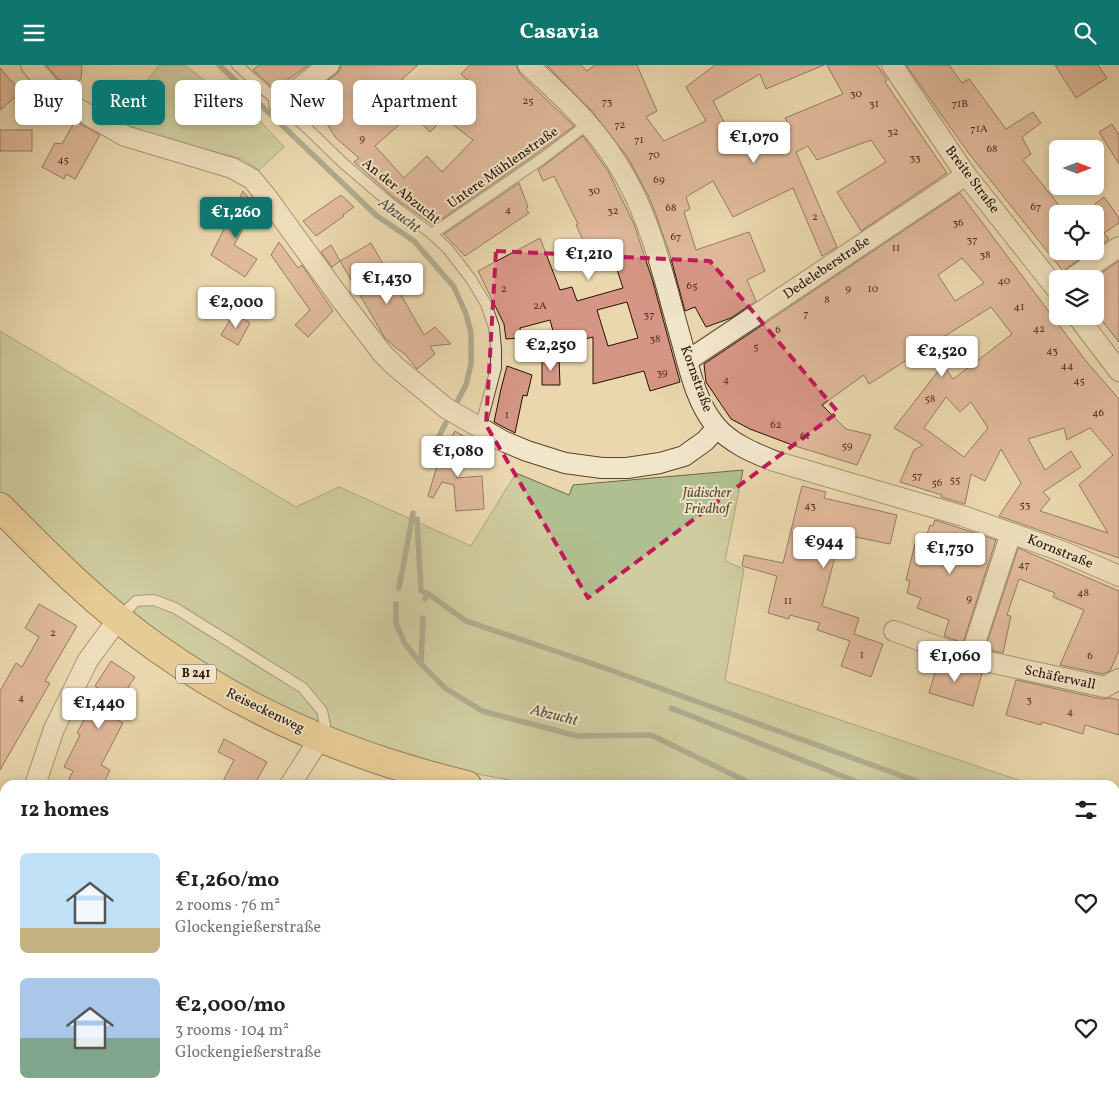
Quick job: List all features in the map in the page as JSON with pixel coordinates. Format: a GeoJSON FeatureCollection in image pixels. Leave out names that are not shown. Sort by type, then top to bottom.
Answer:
{"type":"FeatureCollection","features":[{"type":"Feature","properties":{"kind":"main road","name":"Reiseckenweg"},"geometry":{"type":"LineString","coordinates":[[0,507],[47,556],[119,618],[156,647],[205,680],[264,712],[320,738],[390,763],[450,780]]}},
{"type":"Feature","properties":{"kind":"street"},"geometry":{"type":"LineString","coordinates":[[31,65],[50,87],[80,110],[125,136],[232,168],[252,179],[382,353],[402,373],[446,407],[503,441],[548,459],[584,467],[627,467],[674,460],[692,452],[717,428]]}},
{"type":"Feature","properties":{"kind":"street"},"geometry":{"type":"LineString","coordinates":[[309,80],[328,65]]}},
{"type":"Feature","properties":{"kind":"street","name":"Kornstraße"},"geometry":{"type":"LineString","coordinates":[[528,65],[589,123],[610,151],[628,182],[644,219],[702,404],[717,428],[752,452],[774,461],[962,516],[1011,533],[1119,576]]}},
{"type":"Feature","properties":{"kind":"street","name":"Breite Straße"},"geometry":{"type":"LineString","coordinates":[[892,65],[966,175],[1049,274]]}},
{"type":"Feature","properties":{"kind":"street","name":"Dedeleberstraße"},"geometry":{"type":"LineString","coordinates":[[687,361],[966,175]]}},
{"type":"Feature","properties":{"kind":"street"},"geometry":{"type":"LineString","coordinates":[[1085,270],[1119,247]]}},
{"type":"Feature","properties":{"kind":"street"},"geometry":{"type":"LineString","coordinates":[[1084,325],[1119,371]]}},
{"type":"Feature","properties":{"kind":"street"},"geometry":{"type":"LineString","coordinates":[[970,659],[1011,533]]}},
{"type":"Feature","properties":{"kind":"street"},"geometry":{"type":"LineString","coordinates":[[37,780],[54,729],[88,660],[119,618]]}},
{"type":"Feature","properties":{"kind":"street","name":"Schäferwall"},"geometry":{"type":"LineString","coordinates":[[894,631],[970,659],[1106,687],[1119,679]]}},
{"type":"Feature","properties":{"kind":"street"},"geometry":{"type":"LineString","coordinates":[[293,780],[320,738]]}},
{"type":"Feature","properties":{"kind":"lane","name":"An der Abzucht"},"geometry":{"type":"LineString","coordinates":[[237,65],[271,96]]}},
{"type":"Feature","properties":{"kind":"lane","name":"Untere Mühlenstraße"},"geometry":{"type":"LineString","coordinates":[[432,234],[543,158],[589,123]]}},
{"type":"Feature","properties":{"kind":"lane","name":"An der Abzucht"},"geometry":{"type":"LineString","coordinates":[[304,125],[343,163],[448,249],[471,279],[486,304],[494,327],[496,368],[472,424]]}},
{"type":"Feature","properties":{"kind":"lane"},"geometry":{"type":"LineString","coordinates":[[119,618],[136,601],[154,600],[175,608],[302,689],[322,711],[325,725],[320,738]]}},
{"type":"Feature","properties":{"kind":"highlighted area"},"geometry":{"type":"Polygon","coordinates":[[[496,251],[710,261],[838,412],[588,598],[486,425],[496,251]]]}},
{"type":"Feature","properties":{"kind":"green space"},"geometry":{"type":"Polygon","coordinates":[[[159,65],[184,65],[204,80],[175,80],[175,125],[261,125],[261,123],[284,147],[259,170],[242,159],[162,138],[127,125],[165,125],[165,80],[147,80],[159,65]]]}},
{"type":"Feature","properties":{"kind":"green space","name":"Jüdischer Friedhof"},"geometry":{"type":"Polygon","coordinates":[[[0,331],[296,507],[339,487],[471,546],[516,473],[569,495],[573,485],[743,470],[725,561],[744,569],[725,681],[1018,780],[509,780],[472,773],[347,735],[303,719],[220,677],[137,619],[34,527],[0,490],[0,331]]]}},
{"type":"Feature","properties":{"kind":"building"},"geometry":{"type":"Polygon","coordinates":[[[46,65],[82,65],[80,80],[58,79],[46,65]]]}},
{"type":"Feature","properties":{"kind":"building"},"geometry":{"type":"Polygon","coordinates":[[[259,65],[309,65],[287,80],[271,80],[271,86],[253,70],[259,65]]]}},
{"type":"Feature","properties":{"kind":"building"},"geometry":{"type":"Polygon","coordinates":[[[341,65],[418,65],[403,80],[353,80],[353,125],[399,125],[375,146],[404,178],[427,156],[442,172],[473,140],[453,125],[476,125],[476,80],[467,80],[461,74],[470,65],[516,65],[520,74],[574,126],[433,225],[393,197],[354,162],[359,158],[336,138],[328,125],[343,125],[343,80],[328,80],[340,70],[341,65]]]}},
{"type":"Feature","properties":{"kind":"building"},"geometry":{"type":"Polygon","coordinates":[[[546,65],[581,65],[587,71],[595,65],[637,65],[657,111],[646,117],[664,141],[706,121],[686,87],[715,65],[824,65],[766,89],[760,74],[713,101],[740,152],[791,130],[785,118],[843,94],[827,65],[877,65],[887,80],[885,82],[947,173],[861,231],[837,192],[886,162],[871,140],[817,160],[808,146],[796,152],[837,247],[822,256],[793,188],[733,217],[713,181],[686,197],[690,209],[684,212],[696,250],[749,232],[765,271],[747,280],[756,301],[731,318],[706,327],[695,307],[685,311],[670,255],[656,215],[648,195],[628,158],[592,111],[546,65]]]}},
{"type":"Feature","properties":{"kind":"building"},"geometry":{"type":"Polygon","coordinates":[[[906,65],[949,65],[962,83],[969,79],[1006,129],[1033,112],[1041,123],[1022,137],[1031,154],[1023,160],[1058,204],[1049,205],[1049,254],[967,151],[906,65]]]}},
{"type":"Feature","properties":{"kind":"building"},"geometry":{"type":"Polygon","coordinates":[[[1055,65],[1098,65],[1107,78],[1076,98],[1055,65]]]}},
{"type":"Feature","properties":{"kind":"building"},"geometry":{"type":"Polygon","coordinates":[[[0,68],[15,85],[15,97],[0,110],[0,68]]]}},
{"type":"Feature","properties":{"kind":"building"},"geometry":{"type":"Polygon","coordinates":[[[1112,124],[1119,135],[1119,164],[1104,140],[1099,132],[1112,124]]]}},
{"type":"Feature","properties":{"kind":"building"},"geometry":{"type":"Polygon","coordinates":[[[73,125],[82,125],[100,135],[75,179],[66,174],[64,179],[42,167],[55,143],[62,144],[73,125]]]}},
{"type":"Feature","properties":{"kind":"building"},"geometry":{"type":"Polygon","coordinates":[[[423,125],[437,125],[430,132],[423,125]]]}},
{"type":"Feature","properties":{"kind":"building"},"geometry":{"type":"Polygon","coordinates":[[[0,130],[32,130],[32,151],[0,151],[0,130]]]}},
{"type":"Feature","properties":{"kind":"building"},"geometry":{"type":"Polygon","coordinates":[[[583,136],[608,171],[634,224],[653,282],[680,382],[650,391],[644,371],[593,384],[593,337],[557,346],[550,320],[520,328],[521,338],[506,339],[504,324],[478,271],[540,238],[560,290],[572,287],[577,301],[623,288],[613,257],[594,264],[576,225],[578,224],[554,176],[543,181],[538,170],[583,136]],[[627,302],[597,310],[608,346],[638,338],[627,302]]]}},
{"type":"Feature","properties":{"kind":"building"},"geometry":{"type":"Polygon","coordinates":[[[519,183],[528,207],[526,209],[529,213],[465,256],[444,234],[519,183]]]}},
{"type":"Feature","properties":{"kind":"building"},"geometry":{"type":"Polygon","coordinates":[[[243,191],[255,206],[234,245],[257,259],[245,277],[211,255],[243,191]]]}},
{"type":"Feature","properties":{"kind":"building"},"geometry":{"type":"Polygon","coordinates":[[[960,193],[1049,312],[1049,325],[1059,325],[1086,361],[1119,399],[1119,558],[999,516],[1021,483],[1001,449],[985,481],[971,474],[965,504],[900,482],[914,450],[923,445],[894,428],[943,365],[953,379],[1012,334],[991,307],[869,384],[864,375],[822,405],[846,429],[871,435],[857,465],[795,446],[750,429],[731,419],[706,382],[704,364],[960,193]],[[962,258],[938,275],[955,301],[984,283],[962,258]],[[946,397],[924,428],[964,457],[988,428],[971,402],[960,412],[946,397]],[[1064,428],[1028,439],[1045,470],[1071,451],[1081,467],[1043,492],[1050,499],[1040,511],[1108,533],[1079,485],[1113,455],[1090,428],[1067,440],[1064,428]]]}},
{"type":"Feature","properties":{"kind":"building"},"geometry":{"type":"Polygon","coordinates":[[[341,195],[354,207],[316,236],[303,221],[341,195]]]}},
{"type":"Feature","properties":{"kind":"building"},"geometry":{"type":"Polygon","coordinates":[[[1104,197],[1119,218],[1119,223],[1104,233],[1104,205],[1095,204],[1104,197]]]}},
{"type":"Feature","properties":{"kind":"building"},"geometry":{"type":"Polygon","coordinates":[[[1104,233],[1109,239],[1104,243],[1104,233]]]}},
{"type":"Feature","properties":{"kind":"building"},"geometry":{"type":"Polygon","coordinates":[[[279,242],[298,268],[302,265],[333,311],[308,337],[295,325],[310,310],[271,255],[279,242]]]}},
{"type":"Feature","properties":{"kind":"building"},"geometry":{"type":"Polygon","coordinates":[[[371,243],[424,335],[435,327],[451,344],[430,346],[435,354],[417,369],[405,354],[385,338],[340,261],[371,243]]]}},
{"type":"Feature","properties":{"kind":"building"},"geometry":{"type":"Polygon","coordinates":[[[331,245],[340,261],[332,267],[321,252],[331,245]]]}},
{"type":"Feature","properties":{"kind":"building"},"geometry":{"type":"Polygon","coordinates":[[[1054,260],[1078,260],[1064,270],[1062,270],[1054,260]]]}},
{"type":"Feature","properties":{"kind":"building"},"geometry":{"type":"Polygon","coordinates":[[[1119,261],[1119,342],[1104,323],[1104,271],[1119,261]]]}},
{"type":"Feature","properties":{"kind":"building"},"geometry":{"type":"Polygon","coordinates":[[[234,313],[250,323],[238,345],[221,335],[234,313]]]}},
{"type":"Feature","properties":{"kind":"building"},"geometry":{"type":"Polygon","coordinates":[[[542,358],[559,358],[560,385],[542,385],[542,358]]]}},
{"type":"Feature","properties":{"kind":"building"},"geometry":{"type":"Polygon","coordinates":[[[507,366],[532,375],[527,396],[523,395],[515,433],[494,422],[507,366]]]}},
{"type":"Feature","properties":{"kind":"building"},"geometry":{"type":"Polygon","coordinates":[[[455,431],[468,439],[454,462],[460,464],[456,478],[482,476],[484,509],[456,511],[454,485],[442,482],[433,498],[428,496],[440,456],[455,431]]]}},
{"type":"Feature","properties":{"kind":"building"},"geometry":{"type":"Polygon","coordinates":[[[802,486],[826,492],[824,498],[897,515],[890,544],[841,534],[822,606],[859,618],[854,634],[883,644],[871,677],[841,666],[850,641],[817,630],[820,623],[790,615],[789,619],[768,613],[777,576],[742,566],[744,555],[783,563],[802,486]]]}},
{"type":"Feature","properties":{"kind":"building"},"geometry":{"type":"Polygon","coordinates":[[[935,520],[996,540],[963,643],[944,636],[949,620],[917,608],[921,598],[907,593],[910,581],[906,580],[915,544],[923,546],[930,525],[933,526],[935,520]]]}},
{"type":"Feature","properties":{"kind":"building"},"geometry":{"type":"Polygon","coordinates":[[[1018,548],[1119,591],[1119,650],[1110,671],[1103,674],[1060,665],[1084,610],[1053,597],[1055,593],[1019,579],[1007,615],[1011,616],[1003,653],[985,649],[1018,548]]]}},
{"type":"Feature","properties":{"kind":"building"},"geometry":{"type":"Polygon","coordinates":[[[39,604],[77,626],[45,681],[50,683],[0,770],[0,691],[16,663],[22,667],[39,637],[25,628],[39,604]]]}},
{"type":"Feature","properties":{"kind":"building"},"geometry":{"type":"Polygon","coordinates":[[[939,659],[982,673],[973,706],[929,693],[939,659]]]}},
{"type":"Feature","properties":{"kind":"building"},"geometry":{"type":"Polygon","coordinates":[[[111,661],[135,677],[109,716],[123,723],[101,765],[110,770],[105,780],[68,780],[73,771],[64,767],[80,735],[77,733],[100,689],[95,686],[111,661]]]}},
{"type":"Feature","properties":{"kind":"building"},"geometry":{"type":"Polygon","coordinates":[[[1016,680],[1102,699],[1119,700],[1119,735],[1085,725],[1083,734],[1042,722],[1041,725],[1006,715],[1016,680]]]}},
{"type":"Feature","properties":{"kind":"building"},"geometry":{"type":"Polygon","coordinates":[[[224,739],[267,762],[257,780],[224,780],[234,760],[218,752],[224,739]]]}},
{"type":"Feature","properties":{"kind":"waterway","name":"Abzucht"},"geometry":{"type":"LineString","coordinates":[[219,65],[377,216],[414,241],[454,287],[466,314],[471,333],[471,364],[466,385],[430,453]]}},
{"type":"Feature","properties":{"kind":"waterway","name":"Abzucht"},"geometry":{"type":"LineString","coordinates":[[399,588],[413,513]]}},
{"type":"Feature","properties":{"kind":"waterway"},"geometry":{"type":"LineString","coordinates":[[417,519],[421,591],[427,593],[425,599]]}},
{"type":"Feature","properties":{"kind":"waterway"},"geometry":{"type":"LineString","coordinates":[[427,593],[466,621],[602,667],[913,780]]}},
{"type":"Feature","properties":{"kind":"waterway","name":"Abzucht"},"geometry":{"type":"LineString","coordinates":[[396,604],[396,623],[404,642],[421,664],[445,688],[482,711],[577,736],[651,735],[744,780]]}},
{"type":"Feature","properties":{"kind":"waterway"},"geometry":{"type":"LineString","coordinates":[[421,664],[423,618]]}},
{"type":"Feature","properties":{"kind":"waterway"},"geometry":{"type":"LineString","coordinates":[[671,708],[852,780]]}}]}
